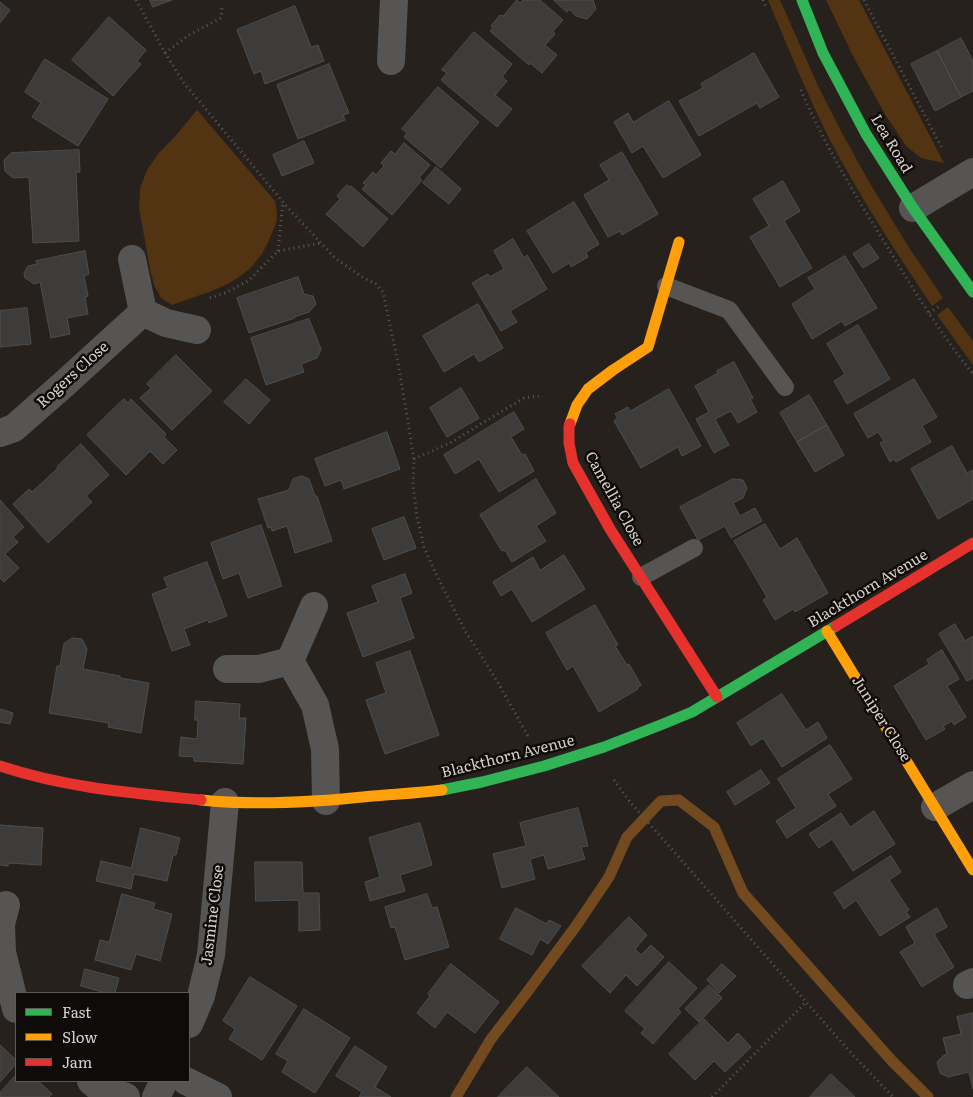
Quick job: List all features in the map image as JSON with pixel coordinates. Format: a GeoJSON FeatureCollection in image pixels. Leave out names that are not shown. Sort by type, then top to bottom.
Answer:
{"type":"FeatureCollection","features":[{"type":"Feature","properties":{"kind":"street"},"geometry":{"type":"LineString","coordinates":[[391,61],[394,0]]}},
{"type":"Feature","properties":{"kind":"street","name":"Lea Road"},"geometry":{"type":"LineString","coordinates":[[802,0],[823,53],[866,134],[913,208],[973,292]]}},
{"type":"Feature","properties":{"kind":"street"},"geometry":{"type":"LineString","coordinates":[[913,208],[966,176]]}},
{"type":"Feature","properties":{"kind":"street","name":"Camellia Close"},"geometry":{"type":"LineString","coordinates":[[679,242],[648,347],[588,389],[578,405],[569,427],[569,443],[574,463],[610,529],[717,697]]}},
{"type":"Feature","properties":{"kind":"street"},"geometry":{"type":"LineString","coordinates":[[132,259],[154,318],[197,330]]}},
{"type":"Feature","properties":{"kind":"street","name":"Rogers Close"},"geometry":{"type":"LineString","coordinates":[[0,433],[14,428],[63,385],[154,318]]}},
{"type":"Feature","properties":{"kind":"street","name":"Blackthorn Avenue"},"geometry":{"type":"LineString","coordinates":[[0,766],[68,785],[129,794],[225,802],[326,801],[450,789],[491,780],[598,748],[692,712],[973,543]]}},
{"type":"Feature","properties":{"kind":"street"},"geometry":{"type":"LineString","coordinates":[[290,661],[314,606]]}},
{"type":"Feature","properties":{"kind":"street","name":"Juniper Close"},"geometry":{"type":"LineString","coordinates":[[827,631],[973,870]]}},
{"type":"Feature","properties":{"kind":"street"},"geometry":{"type":"LineString","coordinates":[[227,669],[259,669],[290,661]]}},
{"type":"Feature","properties":{"kind":"street"},"geometry":{"type":"LineString","coordinates":[[290,661],[315,706],[325,749],[326,801]]}},
{"type":"Feature","properties":{"kind":"street"},"geometry":{"type":"LineString","coordinates":[[935,807],[973,785]]}},
{"type":"Feature","properties":{"kind":"street","name":"Jasmine Close"},"geometry":{"type":"LineString","coordinates":[[190,1022],[201,996],[210,955],[225,802]]}},
{"type":"Feature","properties":{"kind":"street"},"geometry":{"type":"LineString","coordinates":[[6,905],[1,924],[2,952],[15,1005]]}},
{"type":"Feature","properties":{"kind":"street"},"geometry":{"type":"LineString","coordinates":[[92,1082],[98,1087],[126,1097]]}},
{"type":"Feature","properties":{"kind":"street"},"geometry":{"type":"LineString","coordinates":[[156,1097],[164,1082]]}},
{"type":"Feature","properties":{"kind":"street"},"geometry":{"type":"LineString","coordinates":[[188,1082],[218,1097]]}},
{"type":"Feature","properties":{"kind":"lane"},"geometry":{"type":"LineString","coordinates":[[666,286],[729,310],[785,388]]}},
{"type":"Feature","properties":{"kind":"lane"},"geometry":{"type":"LineString","coordinates":[[641,577],[694,548]]}},
{"type":"Feature","properties":{"kind":"path"},"geometry":{"type":"LineString","coordinates":[[136,0],[184,83],[283,202],[336,259],[376,284],[383,292],[399,368],[414,458],[413,486],[417,517],[424,547],[464,629],[497,681],[529,738],[538,767]]}},
{"type":"Feature","properties":{"kind":"path"},"geometry":{"type":"LineString","coordinates":[[864,0],[966,176]]}},
{"type":"Feature","properties":{"kind":"path"},"geometry":{"type":"LineString","coordinates":[[165,53],[189,35],[221,18],[222,7]]}},
{"type":"Feature","properties":{"kind":"path"},"geometry":{"type":"LineString","coordinates":[[278,251],[283,202]]}},
{"type":"Feature","properties":{"kind":"path"},"geometry":{"type":"LineString","coordinates":[[154,318],[225,293],[248,281],[278,251],[321,243]]}},
{"type":"Feature","properties":{"kind":"path"},"geometry":{"type":"LineString","coordinates":[[414,458],[448,444],[524,398],[537,396],[556,398],[578,405]]}},
{"type":"Feature","properties":{"kind":"path"},"geometry":{"type":"LineString","coordinates":[[630,802],[851,1053],[894,1097]]}},
{"type":"Feature","properties":{"kind":"path"},"geometry":{"type":"LineString","coordinates":[[712,1097],[806,1002]]}},
{"type":"Feature","properties":{"kind":"shaded area"},"geometry":{"type":"Polygon","coordinates":[[[768,0],[780,0],[818,86],[842,133],[908,246],[943,298],[932,306],[866,203],[830,140],[768,0]]]}},
{"type":"Feature","properties":{"kind":"shaded area"},"geometry":{"type":"Polygon","coordinates":[[[826,0],[859,0],[944,163],[921,158],[906,146],[885,114],[855,60],[826,0]]]}},
{"type":"Feature","properties":{"kind":"shaded area"},"geometry":{"type":"Polygon","coordinates":[[[197,110],[275,201],[277,219],[274,230],[262,253],[242,275],[216,289],[172,305],[161,298],[151,274],[139,208],[140,188],[147,170],[158,154],[197,110]]]}},
{"type":"Feature","properties":{"kind":"shaded area"},"geometry":{"type":"Polygon","coordinates":[[[948,307],[973,341],[973,365],[937,315],[948,307]]]}},
{"type":"Feature","properties":{"kind":"building"},"geometry":{"type":"Polygon","coordinates":[[[150,0],[172,0],[153,7],[150,0]]]}},
{"type":"Feature","properties":{"kind":"building"},"geometry":{"type":"Polygon","coordinates":[[[517,0],[520,3],[523,0],[540,0],[563,20],[553,31],[555,34],[545,45],[557,55],[542,73],[530,63],[529,65],[490,31],[493,28],[491,26],[500,15],[503,16],[517,0]]]}},
{"type":"Feature","properties":{"kind":"building"},"geometry":{"type":"Polygon","coordinates":[[[554,0],[593,0],[596,9],[587,19],[576,16],[569,9],[567,12],[554,0]]]}},
{"type":"Feature","properties":{"kind":"building"},"geometry":{"type":"Polygon","coordinates":[[[0,2],[10,10],[0,23],[0,2]]]}},
{"type":"Feature","properties":{"kind":"building"},"geometry":{"type":"Polygon","coordinates":[[[295,6],[311,47],[318,45],[324,61],[265,84],[261,71],[254,74],[237,30],[295,6]]]}},
{"type":"Feature","properties":{"kind":"building"},"geometry":{"type":"Polygon","coordinates":[[[109,17],[146,50],[137,61],[141,64],[113,96],[72,60],[109,17]]]}},
{"type":"Feature","properties":{"kind":"building"},"geometry":{"type":"Polygon","coordinates":[[[474,32],[512,64],[502,77],[507,81],[495,95],[512,109],[497,127],[441,80],[447,73],[442,70],[474,32]]]}},
{"type":"Feature","properties":{"kind":"building"},"geometry":{"type":"Polygon","coordinates":[[[961,38],[973,61],[973,91],[961,97],[937,51],[961,38]]]}},
{"type":"Feature","properties":{"kind":"building"},"geometry":{"type":"Polygon","coordinates":[[[937,51],[961,97],[935,111],[911,64],[937,51]]]}},
{"type":"Feature","properties":{"kind":"building"},"geometry":{"type":"Polygon","coordinates":[[[754,53],[779,97],[760,108],[757,103],[699,136],[679,101],[703,88],[701,84],[754,53]]]}},
{"type":"Feature","properties":{"kind":"building"},"geometry":{"type":"Polygon","coordinates":[[[45,59],[108,99],[78,146],[32,117],[41,103],[25,92],[45,59]]]}},
{"type":"Feature","properties":{"kind":"building"},"geometry":{"type":"Polygon","coordinates":[[[329,64],[349,113],[343,115],[345,120],[298,139],[277,85],[329,64]]]}},
{"type":"Feature","properties":{"kind":"building"},"geometry":{"type":"Polygon","coordinates":[[[438,87],[479,122],[441,168],[404,137],[407,133],[402,129],[438,87]]]}},
{"type":"Feature","properties":{"kind":"building"},"geometry":{"type":"Polygon","coordinates":[[[669,101],[701,155],[663,178],[643,146],[632,153],[614,122],[628,113],[633,122],[669,101]]]}},
{"type":"Feature","properties":{"kind":"building"},"geometry":{"type":"Polygon","coordinates":[[[304,141],[314,163],[282,176],[273,155],[304,141]]]}},
{"type":"Feature","properties":{"kind":"building"},"geometry":{"type":"Polygon","coordinates":[[[404,143],[430,165],[419,178],[422,180],[392,215],[362,189],[366,185],[363,183],[373,172],[376,175],[384,166],[381,163],[391,151],[395,154],[404,143]]]}},
{"type":"Feature","properties":{"kind":"building"},"geometry":{"type":"Polygon","coordinates":[[[79,150],[80,172],[76,172],[79,241],[33,243],[29,177],[13,178],[5,171],[4,160],[11,153],[79,150]]]}},
{"type":"Feature","properties":{"kind":"building"},"geometry":{"type":"Polygon","coordinates":[[[622,152],[658,214],[622,235],[620,231],[608,237],[584,195],[609,180],[600,165],[622,152]]]}},
{"type":"Feature","properties":{"kind":"building"},"geometry":{"type":"Polygon","coordinates":[[[436,167],[461,189],[449,204],[423,183],[436,167]]]}},
{"type":"Feature","properties":{"kind":"building"},"geometry":{"type":"Polygon","coordinates":[[[783,181],[800,211],[784,221],[812,268],[780,287],[750,237],[769,226],[753,199],[783,181]]]}},
{"type":"Feature","properties":{"kind":"building"},"geometry":{"type":"Polygon","coordinates":[[[347,185],[351,186],[388,219],[363,247],[326,214],[340,199],[337,196],[347,185]]]}},
{"type":"Feature","properties":{"kind":"building"},"geometry":{"type":"Polygon","coordinates":[[[574,202],[599,244],[586,252],[588,257],[571,267],[569,263],[553,273],[527,231],[574,202]]]}},
{"type":"Feature","properties":{"kind":"building"},"geometry":{"type":"Polygon","coordinates":[[[513,239],[524,258],[527,255],[547,289],[510,311],[517,322],[501,331],[472,283],[488,274],[490,277],[504,269],[494,251],[513,239]]]}},
{"type":"Feature","properties":{"kind":"building"},"geometry":{"type":"Polygon","coordinates":[[[869,244],[879,258],[863,268],[853,254],[869,244]]]}},
{"type":"Feature","properties":{"kind":"building"},"geometry":{"type":"Polygon","coordinates":[[[85,251],[89,274],[84,276],[88,296],[85,297],[88,314],[67,318],[70,334],[51,338],[40,282],[34,284],[25,278],[24,273],[28,266],[37,264],[36,261],[85,251]]]}},
{"type":"Feature","properties":{"kind":"building"},"geometry":{"type":"Polygon","coordinates":[[[845,256],[877,308],[845,326],[842,321],[812,339],[792,304],[815,289],[808,278],[845,256]]]}},
{"type":"Feature","properties":{"kind":"building"},"geometry":{"type":"Polygon","coordinates":[[[298,277],[304,294],[313,296],[316,304],[309,312],[249,333],[237,298],[298,277]]]}},
{"type":"Feature","properties":{"kind":"building"},"geometry":{"type":"Polygon","coordinates":[[[478,304],[503,348],[479,362],[474,354],[444,372],[423,336],[478,304]]]}},
{"type":"Feature","properties":{"kind":"building"},"geometry":{"type":"Polygon","coordinates":[[[27,308],[31,344],[0,347],[0,311],[27,308]]]}},
{"type":"Feature","properties":{"kind":"building"},"geometry":{"type":"Polygon","coordinates":[[[309,319],[321,349],[317,358],[301,364],[304,372],[266,385],[251,338],[309,319]]]}},
{"type":"Feature","properties":{"kind":"building"},"geometry":{"type":"Polygon","coordinates":[[[858,325],[890,379],[847,404],[834,381],[845,374],[827,344],[858,325]]]}},
{"type":"Feature","properties":{"kind":"building"},"geometry":{"type":"Polygon","coordinates":[[[176,355],[212,391],[172,430],[140,398],[151,388],[147,384],[176,355]]]}},
{"type":"Feature","properties":{"kind":"building"},"geometry":{"type":"Polygon","coordinates":[[[734,362],[753,398],[750,399],[757,412],[738,423],[731,411],[715,419],[729,445],[714,453],[696,419],[709,412],[695,386],[734,362]]]}},
{"type":"Feature","properties":{"kind":"building"},"geometry":{"type":"Polygon","coordinates":[[[246,379],[270,400],[249,424],[224,402],[246,379]]]}},
{"type":"Feature","properties":{"kind":"building"},"geometry":{"type":"Polygon","coordinates":[[[914,379],[937,417],[922,426],[931,442],[896,462],[894,459],[890,462],[880,443],[884,441],[878,432],[868,438],[854,414],[914,379]]]}},
{"type":"Feature","properties":{"kind":"building"},"geometry":{"type":"Polygon","coordinates":[[[461,388],[479,418],[447,437],[430,408],[461,388]]]}},
{"type":"Feature","properties":{"kind":"building"},"geometry":{"type":"Polygon","coordinates":[[[669,389],[701,446],[682,456],[678,447],[641,468],[614,421],[618,418],[615,414],[628,407],[630,411],[669,389]]]}},
{"type":"Feature","properties":{"kind":"building"},"geometry":{"type":"Polygon","coordinates":[[[809,395],[827,425],[797,442],[780,413],[809,395]]]}},
{"type":"Feature","properties":{"kind":"building"},"geometry":{"type":"Polygon","coordinates":[[[124,399],[128,403],[131,399],[166,434],[164,437],[177,450],[163,464],[150,451],[126,475],[87,435],[124,399]]]}},
{"type":"Feature","properties":{"kind":"building"},"geometry":{"type":"Polygon","coordinates":[[[514,412],[524,429],[511,437],[522,455],[525,454],[534,471],[499,492],[479,459],[455,474],[444,455],[514,412]]]}},
{"type":"Feature","properties":{"kind":"building"},"geometry":{"type":"Polygon","coordinates":[[[827,425],[844,455],[815,472],[797,442],[827,425]]]}},
{"type":"Feature","properties":{"kind":"building"},"geometry":{"type":"Polygon","coordinates":[[[387,432],[400,469],[344,489],[341,480],[325,486],[315,459],[387,432]]]}},
{"type":"Feature","properties":{"kind":"building"},"geometry":{"type":"Polygon","coordinates":[[[81,444],[109,475],[86,496],[92,502],[48,543],[13,504],[29,489],[32,492],[81,444]]]}},
{"type":"Feature","properties":{"kind":"building"},"geometry":{"type":"Polygon","coordinates":[[[952,446],[967,473],[973,470],[973,499],[938,519],[911,469],[952,446]]]}},
{"type":"Feature","properties":{"kind":"building"},"geometry":{"type":"Polygon","coordinates":[[[302,476],[309,479],[315,496],[317,496],[332,541],[295,553],[287,526],[272,531],[271,527],[268,528],[258,499],[289,490],[293,479],[302,476]]]}},
{"type":"Feature","properties":{"kind":"building"},"geometry":{"type":"Polygon","coordinates":[[[536,479],[556,513],[536,526],[546,541],[512,562],[505,550],[502,551],[480,515],[536,479]]]}},
{"type":"Feature","properties":{"kind":"building"},"geometry":{"type":"Polygon","coordinates":[[[733,479],[743,480],[747,488],[743,498],[733,503],[740,516],[755,508],[762,521],[731,538],[725,526],[698,540],[680,507],[733,479]]]}},
{"type":"Feature","properties":{"kind":"building"},"geometry":{"type":"Polygon","coordinates":[[[0,500],[24,527],[13,537],[18,542],[5,554],[19,568],[4,582],[0,578],[0,500]]]}},
{"type":"Feature","properties":{"kind":"building"},"geometry":{"type":"Polygon","coordinates":[[[404,517],[416,548],[384,560],[372,529],[404,517]]]}},
{"type":"Feature","properties":{"kind":"building"},"geometry":{"type":"Polygon","coordinates":[[[765,524],[780,549],[797,538],[828,593],[795,612],[793,609],[775,620],[763,600],[767,597],[734,541],[765,524]]]}},
{"type":"Feature","properties":{"kind":"building"},"geometry":{"type":"Polygon","coordinates":[[[261,525],[282,586],[248,598],[239,573],[223,579],[211,543],[261,525]]]}},
{"type":"Feature","properties":{"kind":"building"},"geometry":{"type":"Polygon","coordinates":[[[564,555],[585,589],[532,622],[512,589],[501,596],[493,582],[533,557],[540,570],[564,555]]]}},
{"type":"Feature","properties":{"kind":"building"},"geometry":{"type":"Polygon","coordinates":[[[207,562],[227,616],[209,623],[208,620],[184,629],[190,645],[172,651],[152,594],[168,588],[164,578],[207,562]]]}},
{"type":"Feature","properties":{"kind":"building"},"geometry":{"type":"Polygon","coordinates":[[[405,574],[412,593],[400,598],[414,638],[363,657],[347,613],[378,602],[372,586],[405,574]]]}},
{"type":"Feature","properties":{"kind":"building"},"geometry":{"type":"Polygon","coordinates":[[[595,605],[618,645],[615,646],[627,665],[629,664],[641,685],[638,689],[599,712],[573,666],[567,670],[546,633],[595,605]]]}},
{"type":"Feature","properties":{"kind":"building"},"geometry":{"type":"Polygon","coordinates":[[[955,624],[965,641],[973,636],[973,678],[967,681],[939,634],[955,624]]]}},
{"type":"Feature","properties":{"kind":"building"},"geometry":{"type":"Polygon","coordinates":[[[72,638],[82,639],[87,649],[83,669],[149,683],[141,733],[108,727],[109,723],[49,713],[57,666],[60,666],[64,644],[72,638]]]}},
{"type":"Feature","properties":{"kind":"building"},"geometry":{"type":"Polygon","coordinates":[[[942,650],[959,679],[947,686],[966,717],[954,725],[952,721],[943,726],[945,729],[926,740],[894,686],[929,664],[927,660],[942,650]]]}},
{"type":"Feature","properties":{"kind":"building"},"geometry":{"type":"Polygon","coordinates":[[[410,651],[439,735],[385,754],[366,700],[386,693],[376,663],[410,651]]]}},
{"type":"Feature","properties":{"kind":"building"},"geometry":{"type":"Polygon","coordinates":[[[782,694],[806,730],[818,722],[827,738],[782,767],[763,738],[751,746],[737,723],[782,694]]]}},
{"type":"Feature","properties":{"kind":"building"},"geometry":{"type":"Polygon","coordinates":[[[196,701],[240,704],[239,718],[246,718],[243,764],[194,761],[194,757],[179,756],[181,737],[197,739],[196,701]]]}},
{"type":"Feature","properties":{"kind":"building"},"geometry":{"type":"Polygon","coordinates":[[[0,709],[13,713],[10,724],[0,722],[0,709]]]}},
{"type":"Feature","properties":{"kind":"building"},"geometry":{"type":"Polygon","coordinates":[[[830,745],[852,779],[828,794],[836,806],[787,838],[776,821],[796,808],[778,779],[830,745]]]}},
{"type":"Feature","properties":{"kind":"building"},"geometry":{"type":"Polygon","coordinates":[[[761,770],[770,783],[735,805],[727,792],[761,770]]]}},
{"type":"Feature","properties":{"kind":"building"},"geometry":{"type":"Polygon","coordinates":[[[578,808],[588,846],[581,847],[585,859],[548,869],[544,855],[530,859],[535,879],[502,888],[493,854],[526,846],[520,823],[578,808]]]}},
{"type":"Feature","properties":{"kind":"building"},"geometry":{"type":"Polygon","coordinates":[[[874,811],[895,844],[853,871],[832,839],[819,848],[809,834],[841,813],[850,827],[874,811]]]}},
{"type":"Feature","properties":{"kind":"building"},"geometry":{"type":"Polygon","coordinates":[[[420,823],[432,865],[400,875],[405,891],[370,901],[365,882],[380,877],[369,838],[420,823]]]}},
{"type":"Feature","properties":{"kind":"building"},"geometry":{"type":"Polygon","coordinates":[[[0,825],[43,828],[41,865],[8,863],[8,866],[0,865],[0,825]]]}},
{"type":"Feature","properties":{"kind":"building"},"geometry":{"type":"Polygon","coordinates":[[[141,828],[180,838],[176,855],[173,855],[167,881],[134,874],[131,889],[96,881],[101,861],[131,868],[141,828]]]}},
{"type":"Feature","properties":{"kind":"building"},"geometry":{"type":"Polygon","coordinates":[[[891,856],[901,872],[889,880],[909,910],[906,912],[910,917],[880,936],[856,900],[844,909],[834,893],[891,856]]]}},
{"type":"Feature","properties":{"kind":"building"},"geometry":{"type":"Polygon","coordinates":[[[255,862],[302,862],[303,893],[319,893],[320,930],[299,931],[299,900],[256,901],[255,862]]]}},
{"type":"Feature","properties":{"kind":"building"},"geometry":{"type":"Polygon","coordinates":[[[122,894],[155,903],[153,909],[172,914],[160,961],[136,954],[131,970],[95,960],[100,940],[109,942],[122,894]]]}},
{"type":"Feature","properties":{"kind":"building"},"geometry":{"type":"Polygon","coordinates":[[[427,894],[432,908],[437,907],[449,947],[405,960],[395,927],[391,928],[385,907],[427,894]]]}},
{"type":"Feature","properties":{"kind":"building"},"geometry":{"type":"Polygon","coordinates":[[[516,908],[547,924],[549,920],[561,926],[548,944],[540,939],[532,955],[500,939],[516,908]]]}},
{"type":"Feature","properties":{"kind":"building"},"geometry":{"type":"Polygon","coordinates":[[[937,908],[947,927],[934,934],[954,967],[922,987],[900,952],[915,943],[906,927],[937,908]]]}},
{"type":"Feature","properties":{"kind":"building"},"geometry":{"type":"Polygon","coordinates":[[[629,917],[647,935],[635,949],[641,955],[651,945],[664,957],[637,986],[626,975],[610,993],[582,966],[629,917]]]}},
{"type":"Feature","properties":{"kind":"building"},"geometry":{"type":"Polygon","coordinates":[[[669,962],[697,988],[678,1009],[681,1012],[653,1044],[641,1033],[645,1029],[625,1011],[669,962]]]}},
{"type":"Feature","properties":{"kind":"building"},"geometry":{"type":"Polygon","coordinates":[[[451,964],[499,1002],[475,1033],[447,1012],[435,1028],[417,1013],[430,996],[428,994],[451,964]]]}},
{"type":"Feature","properties":{"kind":"building"},"geometry":{"type":"Polygon","coordinates":[[[722,964],[736,976],[719,993],[707,980],[722,964]]]}},
{"type":"Feature","properties":{"kind":"building"},"geometry":{"type":"Polygon","coordinates":[[[85,969],[119,978],[115,992],[102,992],[81,986],[85,969]]]}},
{"type":"Feature","properties":{"kind":"building"},"geometry":{"type":"Polygon","coordinates":[[[250,977],[297,1006],[262,1060],[229,1039],[235,1029],[223,1021],[250,977]]]}},
{"type":"Feature","properties":{"kind":"building"},"geometry":{"type":"Polygon","coordinates":[[[709,985],[722,998],[699,1022],[685,1009],[709,985]]]}},
{"type":"Feature","properties":{"kind":"building"},"geometry":{"type":"Polygon","coordinates":[[[304,1009],[350,1038],[315,1093],[282,1072],[288,1061],[276,1054],[304,1009]]]}},
{"type":"Feature","properties":{"kind":"building"},"geometry":{"type":"Polygon","coordinates":[[[973,1013],[973,1089],[969,1072],[948,1077],[940,1073],[937,1062],[947,1054],[943,1038],[961,1034],[957,1017],[973,1013]]]}},
{"type":"Feature","properties":{"kind":"building"},"geometry":{"type":"Polygon","coordinates":[[[704,1019],[728,1043],[738,1033],[751,1047],[725,1072],[714,1061],[695,1080],[669,1054],[704,1019]]]}},
{"type":"Feature","properties":{"kind":"building"},"geometry":{"type":"Polygon","coordinates":[[[0,1045],[15,1059],[15,1065],[0,1082],[0,1045]]]}},
{"type":"Feature","properties":{"kind":"building"},"geometry":{"type":"Polygon","coordinates":[[[355,1046],[387,1067],[375,1087],[391,1097],[359,1097],[362,1092],[336,1076],[355,1046]]]}},
{"type":"Feature","properties":{"kind":"building"},"geometry":{"type":"Polygon","coordinates":[[[527,1067],[559,1097],[498,1097],[527,1067]]]}},
{"type":"Feature","properties":{"kind":"building"},"geometry":{"type":"Polygon","coordinates":[[[831,1074],[855,1097],[810,1097],[831,1074]]]}},
{"type":"Feature","properties":{"kind":"building"},"geometry":{"type":"Polygon","coordinates":[[[15,1076],[15,1082],[39,1082],[52,1094],[49,1097],[0,1097],[0,1093],[15,1076]]]}},
{"type":"Feature","properties":{"kind":"waterway"},"geometry":{"type":"LineString","coordinates":[[456,1097],[491,1039],[576,926],[609,877],[627,837],[661,801],[679,800],[714,827],[743,893],[892,1061],[928,1097]]}},
{"type":"Feature","properties":{"kind":"traffic: fast"},"geometry":{"type":"LineString","coordinates":[[802,0],[823,53],[866,134],[913,208],[973,292]]}},
{"type":"Feature","properties":{"kind":"traffic: fast"},"geometry":{"type":"LineString","coordinates":[[442,790],[544,766],[604,747],[692,712],[836,626]]}},
{"type":"Feature","properties":{"kind":"traffic: slow"},"geometry":{"type":"LineString","coordinates":[[570,424],[577,405],[588,389],[648,347],[679,242]]}},
{"type":"Feature","properties":{"kind":"traffic: slow"},"geometry":{"type":"LineString","coordinates":[[827,631],[973,870]]}},
{"type":"Feature","properties":{"kind":"traffic: slow"},"geometry":{"type":"LineString","coordinates":[[201,800],[244,803],[287,802],[442,790]]}},
{"type":"Feature","properties":{"kind":"traffic: jam"},"geometry":{"type":"LineString","coordinates":[[570,424],[569,443],[573,463],[610,529],[717,697]]}},
{"type":"Feature","properties":{"kind":"traffic: jam"},"geometry":{"type":"LineString","coordinates":[[836,626],[973,543]]}},
{"type":"Feature","properties":{"kind":"traffic: jam"},"geometry":{"type":"LineString","coordinates":[[0,766],[74,785],[201,800]]}}]}
